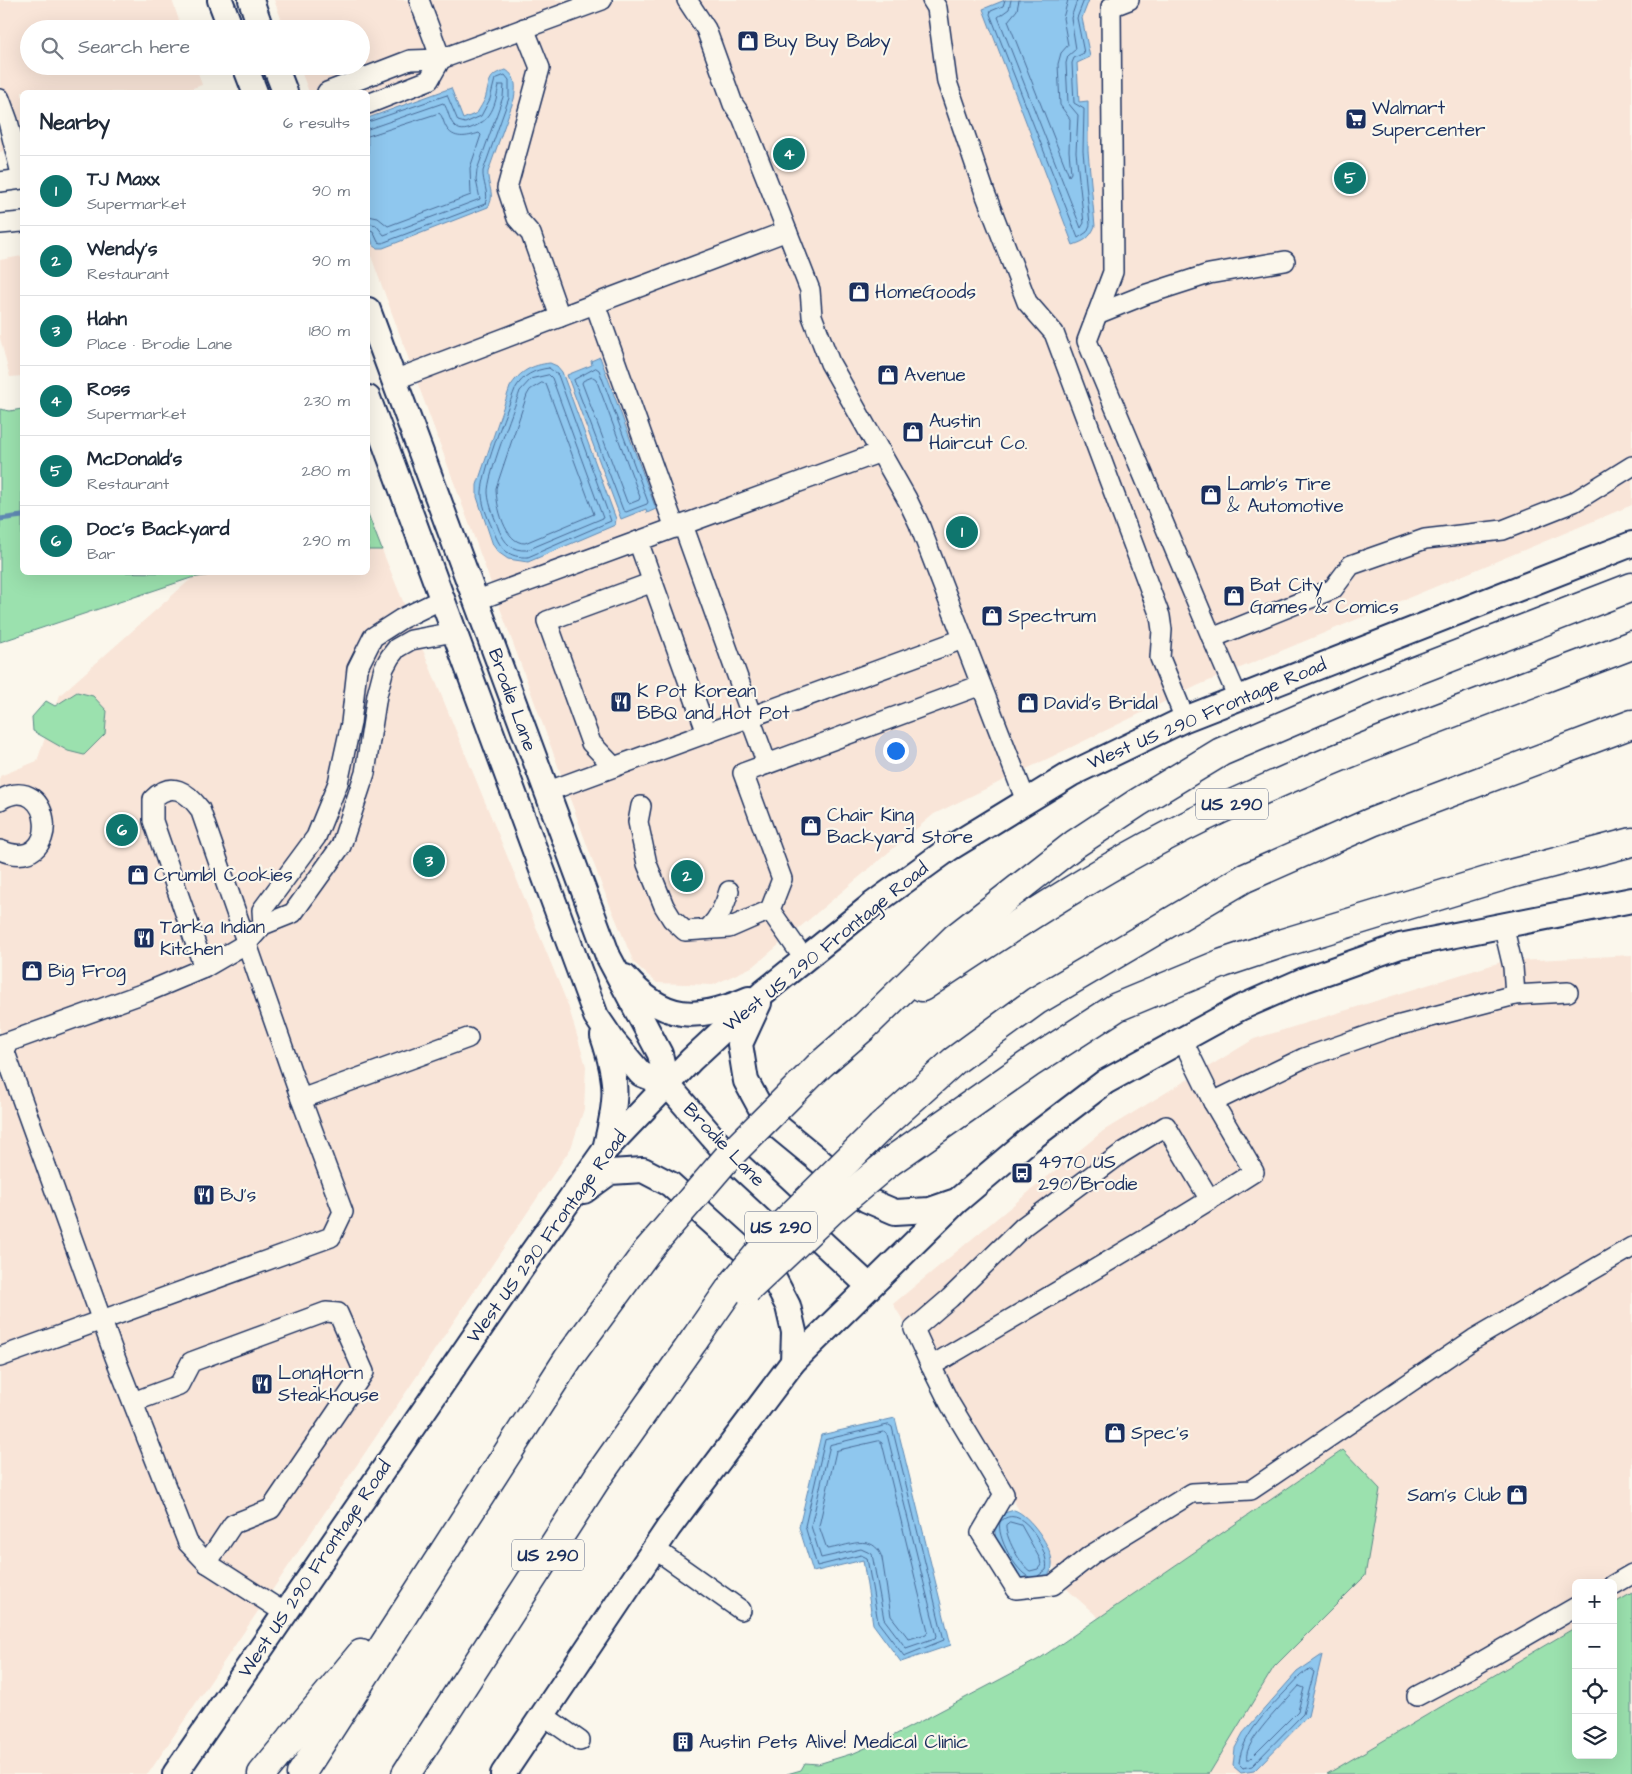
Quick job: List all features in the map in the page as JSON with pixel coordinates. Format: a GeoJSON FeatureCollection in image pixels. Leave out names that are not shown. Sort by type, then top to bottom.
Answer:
{"type":"FeatureCollection","features":[{"type":"Feature","properties":{"kind":"highway"},"geometry":{"type":"LineString","coordinates":[[865,1026],[955,938],[1075,844],[1136,803],[1221,752],[1366,690],[1632,587]]}},
{"type":"Feature","properties":{"kind":"highway","name":"US 290"},"geometry":{"type":"LineString","coordinates":[[301,1774],[568,1359],[648,1250],[728,1158],[819,1066],[865,1026],[1063,894],[1218,810],[1347,756],[1632,645]]}},
{"type":"Feature","properties":{"kind":"highway","name":"US 290"},"geometry":{"type":"LineString","coordinates":[[406,1774],[599,1475],[734,1284],[783,1224],[881,1127],[954,1061],[1036,1001],[1245,878],[1372,822],[1632,724]]}},
{"type":"Feature","properties":{"kind":"highway"},"geometry":{"type":"LineString","coordinates":[[695,1339],[832,1210],[888,1163],[1029,1064],[1117,1008],[1223,963],[1283,943],[1510,874],[1632,842]]}},
{"type":"Feature","properties":{"kind":"highway"},"geometry":{"type":"LineString","coordinates":[[262,1774],[428,1574]]}},
{"type":"Feature","properties":{"kind":"main road"},"geometry":{"type":"LineString","coordinates":[[220,0],[228,20]]}},
{"type":"Feature","properties":{"kind":"main road"},"geometry":{"type":"LineString","coordinates":[[251,0],[258,20]]}},
{"type":"Feature","properties":{"kind":"main road"},"geometry":{"type":"LineString","coordinates":[[248,75],[253,90]]}},
{"type":"Feature","properties":{"kind":"main road"},"geometry":{"type":"LineString","coordinates":[[278,75],[283,90]]}},
{"type":"Feature","properties":{"kind":"main road","name":"Brodie Lane"},"geometry":{"type":"LineString","coordinates":[[370,315],[608,956],[660,1054],[667,1084],[728,1154],[869,1286]]}},
{"type":"Feature","properties":{"kind":"main road","name":"Brodie Lane"},"geometry":{"type":"LineString","coordinates":[[370,403],[596,1016],[613,1041],[640,1074],[667,1084]]}},
{"type":"Feature","properties":{"kind":"main road"},"geometry":{"type":"LineString","coordinates":[[401,487],[416,500],[426,518],[446,571],[461,597],[466,601],[475,601]]}},
{"type":"Feature","properties":{"kind":"main road","name":"West US 290 Frontage Road"},"geometry":{"type":"LineString","coordinates":[[176,1774],[604,1151],[667,1084],[764,992],[873,904],[950,848],[1071,774],[1185,720],[1238,698],[1632,544]]}},
{"type":"Feature","properties":{"kind":"main road"},"geometry":{"type":"LineString","coordinates":[[503,1774],[655,1548],[793,1362],[957,1200],[1029,1140],[1105,1082],[1182,1038],[1240,1008],[1304,980],[1400,946],[1632,900]]}},
{"type":"Feature","properties":{"kind":"main road"},"geometry":{"type":"LineString","coordinates":[[1584,909],[1632,911]]}},
{"type":"Feature","properties":{"kind":"main road"},"geometry":{"type":"LineString","coordinates":[[608,956],[638,993],[662,1009],[681,1013],[720,1011],[764,992]]}},
{"type":"Feature","properties":{"kind":"main road"},"geometry":{"type":"LineString","coordinates":[[764,992],[740,1044],[746,1081],[765,1116],[867,1200],[895,1212],[930,1210],[957,1200]]}},
{"type":"Feature","properties":{"kind":"main road"},"geometry":{"type":"LineString","coordinates":[[596,1016],[611,1061],[616,1092],[604,1151]]}},
{"type":"Feature","properties":{"kind":"main road"},"geometry":{"type":"LineString","coordinates":[[568,1201],[610,1172],[643,1170],[670,1184],[773,1277],[788,1306],[794,1332],[793,1362]]}},
{"type":"Feature","properties":{"kind":"street"},"geometry":{"type":"LineString","coordinates":[[419,0],[441,59]]}},
{"type":"Feature","properties":{"kind":"street"},"geometry":{"type":"LineString","coordinates":[[332,90],[410,60],[441,59],[602,0]]}},
{"type":"Feature","properties":{"kind":"street"},"geometry":{"type":"LineString","coordinates":[[687,0],[706,29],[733,104],[742,117],[787,231],[810,290],[812,316],[830,364],[919,524],[1026,800]]}},
{"type":"Feature","properties":{"kind":"street"},"geometry":{"type":"LineString","coordinates":[[932,0],[938,8],[947,82],[986,194],[1028,302],[1054,333],[1160,616],[1162,630],[1160,658],[1185,720]]}},
{"type":"Feature","properties":{"kind":"street"},"geometry":{"type":"LineString","coordinates":[[1129,0],[1111,7],[1113,272],[1087,341],[1238,698]]}},
{"type":"Feature","properties":{"kind":"street"},"geometry":{"type":"LineString","coordinates":[[524,28],[540,68],[507,188],[517,218],[531,234],[560,317]]}},
{"type":"Feature","properties":{"kind":"street"},"geometry":{"type":"LineString","coordinates":[[370,103],[429,80],[441,59]]}},
{"type":"Feature","properties":{"kind":"street"},"geometry":{"type":"LineString","coordinates":[[0,99],[8,121],[20,171]]}},
{"type":"Feature","properties":{"kind":"street"},"geometry":{"type":"LineString","coordinates":[[0,182],[20,179]]}},
{"type":"Feature","properties":{"kind":"street"},"geometry":{"type":"LineString","coordinates":[[0,224],[20,222]]}},
{"type":"Feature","properties":{"kind":"street"},"geometry":{"type":"LineString","coordinates":[[394,380],[787,231]]}},
{"type":"Feature","properties":{"kind":"street"},"geometry":{"type":"LineString","coordinates":[[1097,314],[1148,294],[1209,274],[1285,261]]}},
{"type":"Feature","properties":{"kind":"street"},"geometry":{"type":"LineString","coordinates":[[595,304],[767,764]]}},
{"type":"Feature","properties":{"kind":"street"},"geometry":{"type":"LineString","coordinates":[[475,601],[880,452]]}},
{"type":"Feature","properties":{"kind":"street"},"geometry":{"type":"LineString","coordinates":[[1212,638],[1333,589],[1350,565],[1425,539],[1504,530],[1574,502],[1632,466]]}},
{"type":"Feature","properties":{"kind":"street"},"geometry":{"type":"LineString","coordinates":[[638,541],[706,733]]}},
{"type":"Feature","properties":{"kind":"street"},"geometry":{"type":"LineString","coordinates":[[614,767],[591,743],[547,621],[653,582]]}},
{"type":"Feature","properties":{"kind":"street"},"geometry":{"type":"LineString","coordinates":[[263,925],[262,910],[316,837],[338,783],[352,723],[357,668],[373,638],[401,619],[442,599]]}},
{"type":"Feature","properties":{"kind":"street"},"geometry":{"type":"LineString","coordinates":[[285,1613],[207,1563],[188,1543],[102,1320],[1,1044],[147,992],[204,968],[247,943],[263,925],[293,913],[341,846],[364,773],[377,695],[384,668],[390,657],[398,648],[411,640],[454,632]]}},
{"type":"Feature","properties":{"kind":"street"},"geometry":{"type":"LineString","coordinates":[[546,792],[963,639]]}},
{"type":"Feature","properties":{"kind":"street"},"geometry":{"type":"LineString","coordinates":[[641,806],[638,822],[645,855],[664,906],[672,919],[685,931],[729,928],[770,910],[782,879],[743,773],[981,685]]}},
{"type":"Feature","properties":{"kind":"street"},"geometry":{"type":"LineString","coordinates":[[0,1357],[331,1237],[343,1212],[301,1099],[200,809],[188,794],[173,789],[160,792],[153,799],[153,820],[204,968]]}},
{"type":"Feature","properties":{"kind":"street"},"geometry":{"type":"LineString","coordinates":[[0,800],[17,795],[27,797],[36,802],[42,810],[46,821],[43,838],[29,852],[19,854],[0,850]]}},
{"type":"Feature","properties":{"kind":"street"},"geometry":{"type":"LineString","coordinates":[[708,929],[717,920],[726,904],[729,891]]}},
{"type":"Feature","properties":{"kind":"street"},"geometry":{"type":"LineString","coordinates":[[770,910],[804,960]]}},
{"type":"Feature","properties":{"kind":"street"},"geometry":{"type":"LineString","coordinates":[[1503,925],[1513,967],[1515,995]]}},
{"type":"Feature","properties":{"kind":"street"},"geometry":{"type":"LineString","coordinates":[[1213,1102],[1304,1058],[1389,1028],[1515,995],[1568,992]]}},
{"type":"Feature","properties":{"kind":"street"},"geometry":{"type":"LineString","coordinates":[[301,1099],[468,1038]]}},
{"type":"Feature","properties":{"kind":"street"},"geometry":{"type":"LineString","coordinates":[[931,1366],[1153,1236],[1254,1172],[1213,1102],[1182,1038]]}},
{"type":"Feature","properties":{"kind":"street"},"geometry":{"type":"LineString","coordinates":[[1210,1200],[1166,1126],[1122,1153],[1024,1226],[950,1298],[914,1329],[950,1404],[1004,1494],[982,1533],[1016,1589],[1053,1585],[1091,1555],[1192,1493],[1251,1490],[1474,1339],[1632,1247]]}},
{"type":"Feature","properties":{"kind":"street"},"geometry":{"type":"LineString","coordinates":[[133,1402],[179,1385],[191,1362],[326,1312],[338,1313],[364,1372],[271,1509],[233,1524],[207,1563]]}},
{"type":"Feature","properties":{"kind":"street"},"geometry":{"type":"LineString","coordinates":[[655,1548],[742,1610]]}},
{"type":"Feature","properties":{"kind":"street"},"geometry":{"type":"LineString","coordinates":[[1617,1583],[1632,1574]]}},
{"type":"Feature","properties":{"kind":"street"},"geometry":{"type":"LineString","coordinates":[[1417,1696],[1474,1666],[1572,1609]]}},
{"type":"Feature","properties":{"kind":"street"},"geometry":{"type":"LineString","coordinates":[[543,1715],[580,1741]]}},
{"type":"Feature","properties":{"kind":"shaded area"},"geometry":{"type":"Polygon","coordinates":[[[0,0],[172,0],[179,20],[20,20],[20,75],[199,75],[202,85],[186,90],[20,90],[20,146],[0,152],[0,0]]]}},
{"type":"Feature","properties":{"kind":"shaded area"},"geometry":{"type":"Polygon","coordinates":[[[274,0],[1632,0],[1632,505],[1199,685],[934,814],[754,966],[713,985],[657,983],[634,963],[602,886],[370,253],[370,90],[308,90],[302,75],[370,75],[370,20],[282,20],[274,0]]]}},
{"type":"Feature","properties":{"kind":"shaded area"},"geometry":{"type":"Polygon","coordinates":[[[20,256],[20,376],[10,377],[0,338],[0,260],[20,256]]]}},
{"type":"Feature","properties":{"kind":"shaded area"},"geometry":{"type":"Polygon","coordinates":[[[370,550],[382,550],[568,1005],[586,1066],[584,1109],[571,1148],[148,1774],[0,1774],[0,776],[37,761],[60,695],[192,578],[208,575],[370,575],[370,550]]]}},
{"type":"Feature","properties":{"kind":"shaded area"},"geometry":{"type":"Polygon","coordinates":[[[1632,955],[1632,1593],[1617,1602],[1617,1579],[1572,1579],[1572,1629],[1327,1774],[1209,1774],[1274,1667],[1365,1576],[1343,1450],[1099,1618],[1068,1590],[893,1304],[1103,1131],[1254,1039],[1501,962],[1632,955]]]}},
{"type":"Feature","properties":{"kind":"green space"},"geometry":{"type":"Polygon","coordinates":[[[0,409],[10,411],[20,409],[20,575],[211,575],[191,578],[0,642],[0,409]]]}},
{"type":"Feature","properties":{"kind":"green space"},"geometry":{"type":"Polygon","coordinates":[[[370,519],[382,550],[370,550],[370,519]]]}},
{"type":"Feature","properties":{"kind":"green space"},"geometry":{"type":"Polygon","coordinates":[[[77,692],[93,696],[107,711],[105,734],[84,755],[68,751],[33,731],[32,717],[46,701],[55,706],[77,692]]]}},
{"type":"Feature","properties":{"kind":"green space"},"geometry":{"type":"Polygon","coordinates":[[[1343,1450],[1380,1489],[1365,1576],[1274,1667],[1209,1774],[787,1774],[801,1770],[805,1763],[818,1764],[854,1753],[891,1737],[1039,1659],[1343,1450]]]}},
{"type":"Feature","properties":{"kind":"green space"},"geometry":{"type":"Polygon","coordinates":[[[1632,1593],[1632,1774],[1327,1774],[1572,1629],[1572,1759],[1617,1759],[1617,1602],[1632,1593]]]}},
{"type":"Feature","properties":{"kind":"water"},"geometry":{"type":"Polygon","coordinates":[[[1005,0],[1089,0],[1082,18],[1090,57],[1077,63],[1079,102],[1088,101],[1088,151],[1095,226],[1087,238],[1073,245],[983,9],[1005,0]]]}},
{"type":"Feature","properties":{"kind":"water"},"geometry":{"type":"Polygon","coordinates":[[[506,70],[514,79],[515,95],[488,172],[491,198],[488,207],[383,248],[377,248],[373,245],[370,235],[370,117],[451,88],[463,119],[477,113],[485,99],[490,80],[495,74],[506,70]]]}},
{"type":"Feature","properties":{"kind":"water"},"geometry":{"type":"Polygon","coordinates":[[[600,357],[656,509],[647,513],[646,509],[621,519],[567,375],[592,365],[591,361],[600,357]]]}},
{"type":"Feature","properties":{"kind":"water"},"geometry":{"type":"Polygon","coordinates":[[[550,363],[557,366],[562,372],[616,519],[615,525],[528,562],[508,559],[498,552],[493,545],[477,497],[477,485],[510,387],[527,370],[538,365],[550,363]]]}},
{"type":"Feature","properties":{"kind":"water"},"geometry":{"type":"Polygon","coordinates":[[[895,1418],[951,1645],[901,1662],[873,1624],[863,1560],[813,1572],[799,1527],[821,1435],[895,1418]]]}},
{"type":"Feature","properties":{"kind":"water"},"geometry":{"type":"Polygon","coordinates":[[[1014,1510],[1027,1518],[1049,1550],[1052,1558],[1052,1567],[1045,1579],[1023,1580],[1019,1577],[996,1539],[994,1526],[1001,1514],[1014,1510]]]}},
{"type":"Feature","properties":{"kind":"water"},"geometry":{"type":"Polygon","coordinates":[[[1322,1655],[1308,1716],[1254,1771],[1241,1773],[1233,1766],[1235,1748],[1243,1733],[1297,1672],[1322,1655]]]}},
{"type":"Feature","properties":{"kind":"waterway"},"geometry":{"type":"LineString","coordinates":[[0,519],[20,516]]}},
{"type":"Feature","properties":{"kind":"place","name":"Buy Buy Baby"},"geometry":{"type":"Point","coordinates":[748,41]}},
{"type":"Feature","properties":{"kind":"place","name":"Walmart Supercenter"},"geometry":{"type":"Point","coordinates":[1356,119]}},
{"type":"Feature","properties":{"kind":"place","name":"Ross"},"geometry":{"type":"Point","coordinates":[789,154]}},
{"type":"Feature","properties":{"kind":"place","name":"McDonald's"},"geometry":{"type":"Point","coordinates":[1350,178]}},
{"type":"Feature","properties":{"kind":"place","name":"HomeGoods"},"geometry":{"type":"Point","coordinates":[859,292]}},
{"type":"Feature","properties":{"kind":"place","name":"Avenue"},"geometry":{"type":"Point","coordinates":[888,375]}},
{"type":"Feature","properties":{"kind":"place","name":"Austin Haircut Co."},"geometry":{"type":"Point","coordinates":[913,432]}},
{"type":"Feature","properties":{"kind":"place","name":"Lamb's Tire & Automotive"},"geometry":{"type":"Point","coordinates":[1211,495]}},
{"type":"Feature","properties":{"kind":"place","name":"TJ Maxx"},"geometry":{"type":"Point","coordinates":[962,532]}},
{"type":"Feature","properties":{"kind":"place","name":"Bat City Games & Comics"},"geometry":{"type":"Point","coordinates":[1234,596]}},
{"type":"Feature","properties":{"kind":"place","name":"Spectrum"},"geometry":{"type":"Point","coordinates":[992,616]}},
{"type":"Feature","properties":{"kind":"place","name":"K Pot Korean BBQ and Hot Pot"},"geometry":{"type":"Point","coordinates":[621,702]}},
{"type":"Feature","properties":{"kind":"place","name":"David's Bridal"},"geometry":{"type":"Point","coordinates":[1028,703]}},
{"type":"Feature","properties":{"kind":"place","name":"Chair King Backyard Store"},"geometry":{"type":"Point","coordinates":[811,826]}},
{"type":"Feature","properties":{"kind":"place","name":"Doc's Backyard"},"geometry":{"type":"Point","coordinates":[122,830]}},
{"type":"Feature","properties":{"kind":"place","name":"Hahn"},"geometry":{"type":"Point","coordinates":[429,861]}},
{"type":"Feature","properties":{"kind":"place","name":"Crumbl Cookies"},"geometry":{"type":"Point","coordinates":[138,875]}},
{"type":"Feature","properties":{"kind":"place","name":"Wendy's"},"geometry":{"type":"Point","coordinates":[687,876]}},
{"type":"Feature","properties":{"kind":"place","name":"Tarka Indian Kitchen"},"geometry":{"type":"Point","coordinates":[144,938]}},
{"type":"Feature","properties":{"kind":"place","name":"Big Frog"},"geometry":{"type":"Point","coordinates":[32,971]}},
{"type":"Feature","properties":{"kind":"place","name":"4970 US 290/Brodie"},"geometry":{"type":"Point","coordinates":[1022,1173]}},
{"type":"Feature","properties":{"kind":"place","name":"BJ's"},"geometry":{"type":"Point","coordinates":[204,1195]}},
{"type":"Feature","properties":{"kind":"place","name":"LongHorn Steakhouse"},"geometry":{"type":"Point","coordinates":[262,1384]}},
{"type":"Feature","properties":{"kind":"place","name":"Spec's"},"geometry":{"type":"Point","coordinates":[1115,1433]}},
{"type":"Feature","properties":{"kind":"place","name":"Sam's Club"},"geometry":{"type":"Point","coordinates":[1517,1495]}},
{"type":"Feature","properties":{"kind":"place","name":"Austin Pets Alive! Medical Clinic"},"geometry":{"type":"Point","coordinates":[683,1742]}}]}
